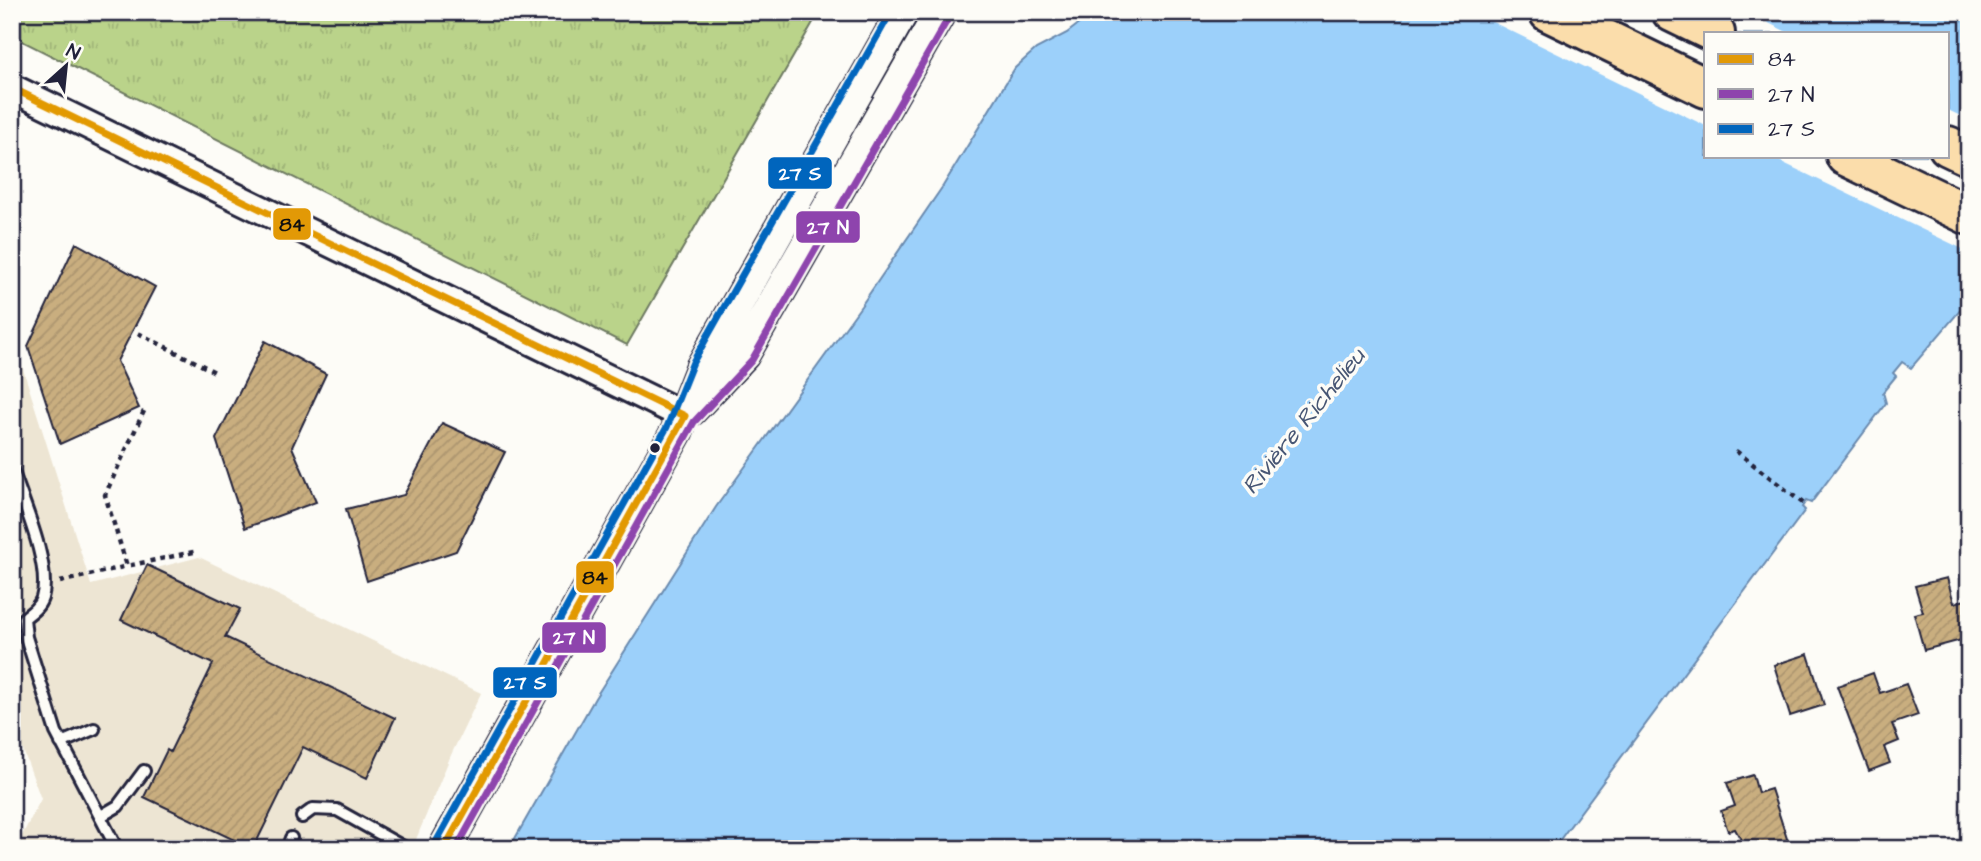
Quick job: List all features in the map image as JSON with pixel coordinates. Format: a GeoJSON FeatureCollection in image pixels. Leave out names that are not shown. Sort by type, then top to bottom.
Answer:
{"type":"FeatureCollection","features":[{"type":"Feature","properties":{"kind":"highway"},"geometry":{"type":"LineString","coordinates":[[1549,12],[1704,87]]}},
{"type":"Feature","properties":{"kind":"highway"},"geometry":{"type":"LineString","coordinates":[[1672,12],[1713,32]]}},
{"type":"Feature","properties":{"kind":"highway"},"geometry":{"type":"LineString","coordinates":[[1950,147],[1969,156]]}},
{"type":"Feature","properties":{"kind":"highway"},"geometry":{"type":"LineString","coordinates":[[1850,158],[1969,215]]}},
{"type":"Feature","properties":{"kind":"main road"},"geometry":{"type":"LineString","coordinates":[[444,849],[685,416],[702,367],[904,12]]}},
{"type":"Feature","properties":{"kind":"main road"},"geometry":{"type":"LineString","coordinates":[[685,416],[743,355],[940,12]]}},
{"type":"Feature","properties":{"kind":"street"},"geometry":{"type":"LineString","coordinates":[[12,88],[685,416]]}},
{"type":"Feature","properties":{"kind":"lane"},"geometry":{"type":"LineString","coordinates":[[12,469],[39,554],[45,586],[37,607],[24,618]]}},
{"type":"Feature","properties":{"kind":"lane"},"geometry":{"type":"LineString","coordinates":[[12,612],[24,618]]}},
{"type":"Feature","properties":{"kind":"lane"},"geometry":{"type":"LineString","coordinates":[[24,618],[26,636],[61,743],[117,849]]}},
{"type":"Feature","properties":{"kind":"lane"},"geometry":{"type":"LineString","coordinates":[[61,743],[94,729]]}},
{"type":"Feature","properties":{"kind":"lane"},"geometry":{"type":"LineString","coordinates":[[101,816],[118,806],[144,771]]}},
{"type":"Feature","properties":{"kind":"lane"},"geometry":{"type":"LineString","coordinates":[[302,817],[313,808],[330,808],[407,849]]}},
{"type":"Feature","properties":{"kind":"path"},"geometry":{"type":"LineString","coordinates":[[138,333],[217,373]]}},
{"type":"Feature","properties":{"kind":"path"},"geometry":{"type":"LineString","coordinates":[[127,566],[105,495],[144,411]]}},
{"type":"Feature","properties":{"kind":"path"},"geometry":{"type":"LineString","coordinates":[[1736,451],[1804,505]]}},
{"type":"Feature","properties":{"kind":"path"},"geometry":{"type":"LineString","coordinates":[[45,586],[198,551]]}},
{"type":"Feature","properties":{"kind":"shaded area"},"geometry":{"type":"Polygon","coordinates":[[[12,334],[91,585],[199,557],[481,693],[451,755],[412,849],[15,849],[41,799],[12,720],[12,334]]]}},
{"type":"Feature","properties":{"kind":"green space"},"geometry":{"type":"Polygon","coordinates":[[[12,12],[819,12],[627,345],[12,36],[12,12]]]}},
{"type":"Feature","properties":{"kind":"water","name":"Rivière Richelieu"},"geometry":{"type":"Polygon","coordinates":[[[1094,12],[1969,12],[1969,300],[1911,368],[1902,362],[1893,373],[1896,376],[1883,392],[1886,403],[1811,503],[1806,501],[1802,507],[1805,510],[1553,849],[509,849],[595,698],[716,507],[861,306],[943,186],[1015,68],[1036,49],[1067,33],[1094,12]]]}},
{"type":"Feature","properties":{"kind":"pier"},"geometry":{"type":"Polygon","coordinates":[[[1472,12],[1746,12],[1787,32],[1704,32],[1704,125],[1472,12]]]}},
{"type":"Feature","properties":{"kind":"pier"},"geometry":{"type":"Polygon","coordinates":[[[1950,111],[1969,120],[1969,252],[1773,158],[1950,158],[1950,111]]]}},
{"type":"Feature","properties":{"kind":"building"},"geometry":{"type":"Polygon","coordinates":[[[76,243],[155,287],[117,361],[139,408],[60,444],[28,346],[76,243]]]}},
{"type":"Feature","properties":{"kind":"building"},"geometry":{"type":"Polygon","coordinates":[[[265,341],[326,374],[292,447],[316,502],[245,528],[216,439],[265,341]]]}},
{"type":"Feature","properties":{"kind":"building"},"geometry":{"type":"Polygon","coordinates":[[[442,423],[505,452],[456,551],[367,581],[346,509],[404,495],[442,423]]]}},
{"type":"Feature","properties":{"kind":"building"},"geometry":{"type":"Polygon","coordinates":[[[147,565],[240,609],[225,637],[395,718],[367,778],[303,747],[253,849],[144,797],[167,750],[170,752],[213,664],[121,620],[147,565]]]}},
{"type":"Feature","properties":{"kind":"building"},"geometry":{"type":"Polygon","coordinates":[[[1947,578],[1954,603],[1969,599],[1969,638],[1924,650],[1914,614],[1923,612],[1915,586],[1947,578]]]}},
{"type":"Feature","properties":{"kind":"building"},"geometry":{"type":"Polygon","coordinates":[[[1808,654],[1824,705],[1790,716],[1774,665],[1808,654]]]}},
{"type":"Feature","properties":{"kind":"building"},"geometry":{"type":"Polygon","coordinates":[[[1873,673],[1880,693],[1906,684],[1918,715],[1892,724],[1899,741],[1884,747],[1890,763],[1869,771],[1837,686],[1873,673]]]}},
{"type":"Feature","properties":{"kind":"building"},"geometry":{"type":"Polygon","coordinates":[[[1753,775],[1758,793],[1771,789],[1788,842],[1769,849],[1746,849],[1735,829],[1728,831],[1721,811],[1735,806],[1727,783],[1753,775]]]}},
{"type":"Feature","properties":{"kind":"transit line"},"geometry":{"type":"LineString","coordinates":[[435,844],[667,427],[693,362],[891,12]]}},
{"type":"Feature","properties":{"kind":"transit line"},"geometry":{"type":"LineString","coordinates":[[456,849],[694,422],[752,360],[949,17]]}},
{"type":"Feature","properties":{"kind":"transit line","name":"84"},"geometry":{"type":"LineString","coordinates":[[12,88],[685,416],[444,849]]}}]}
